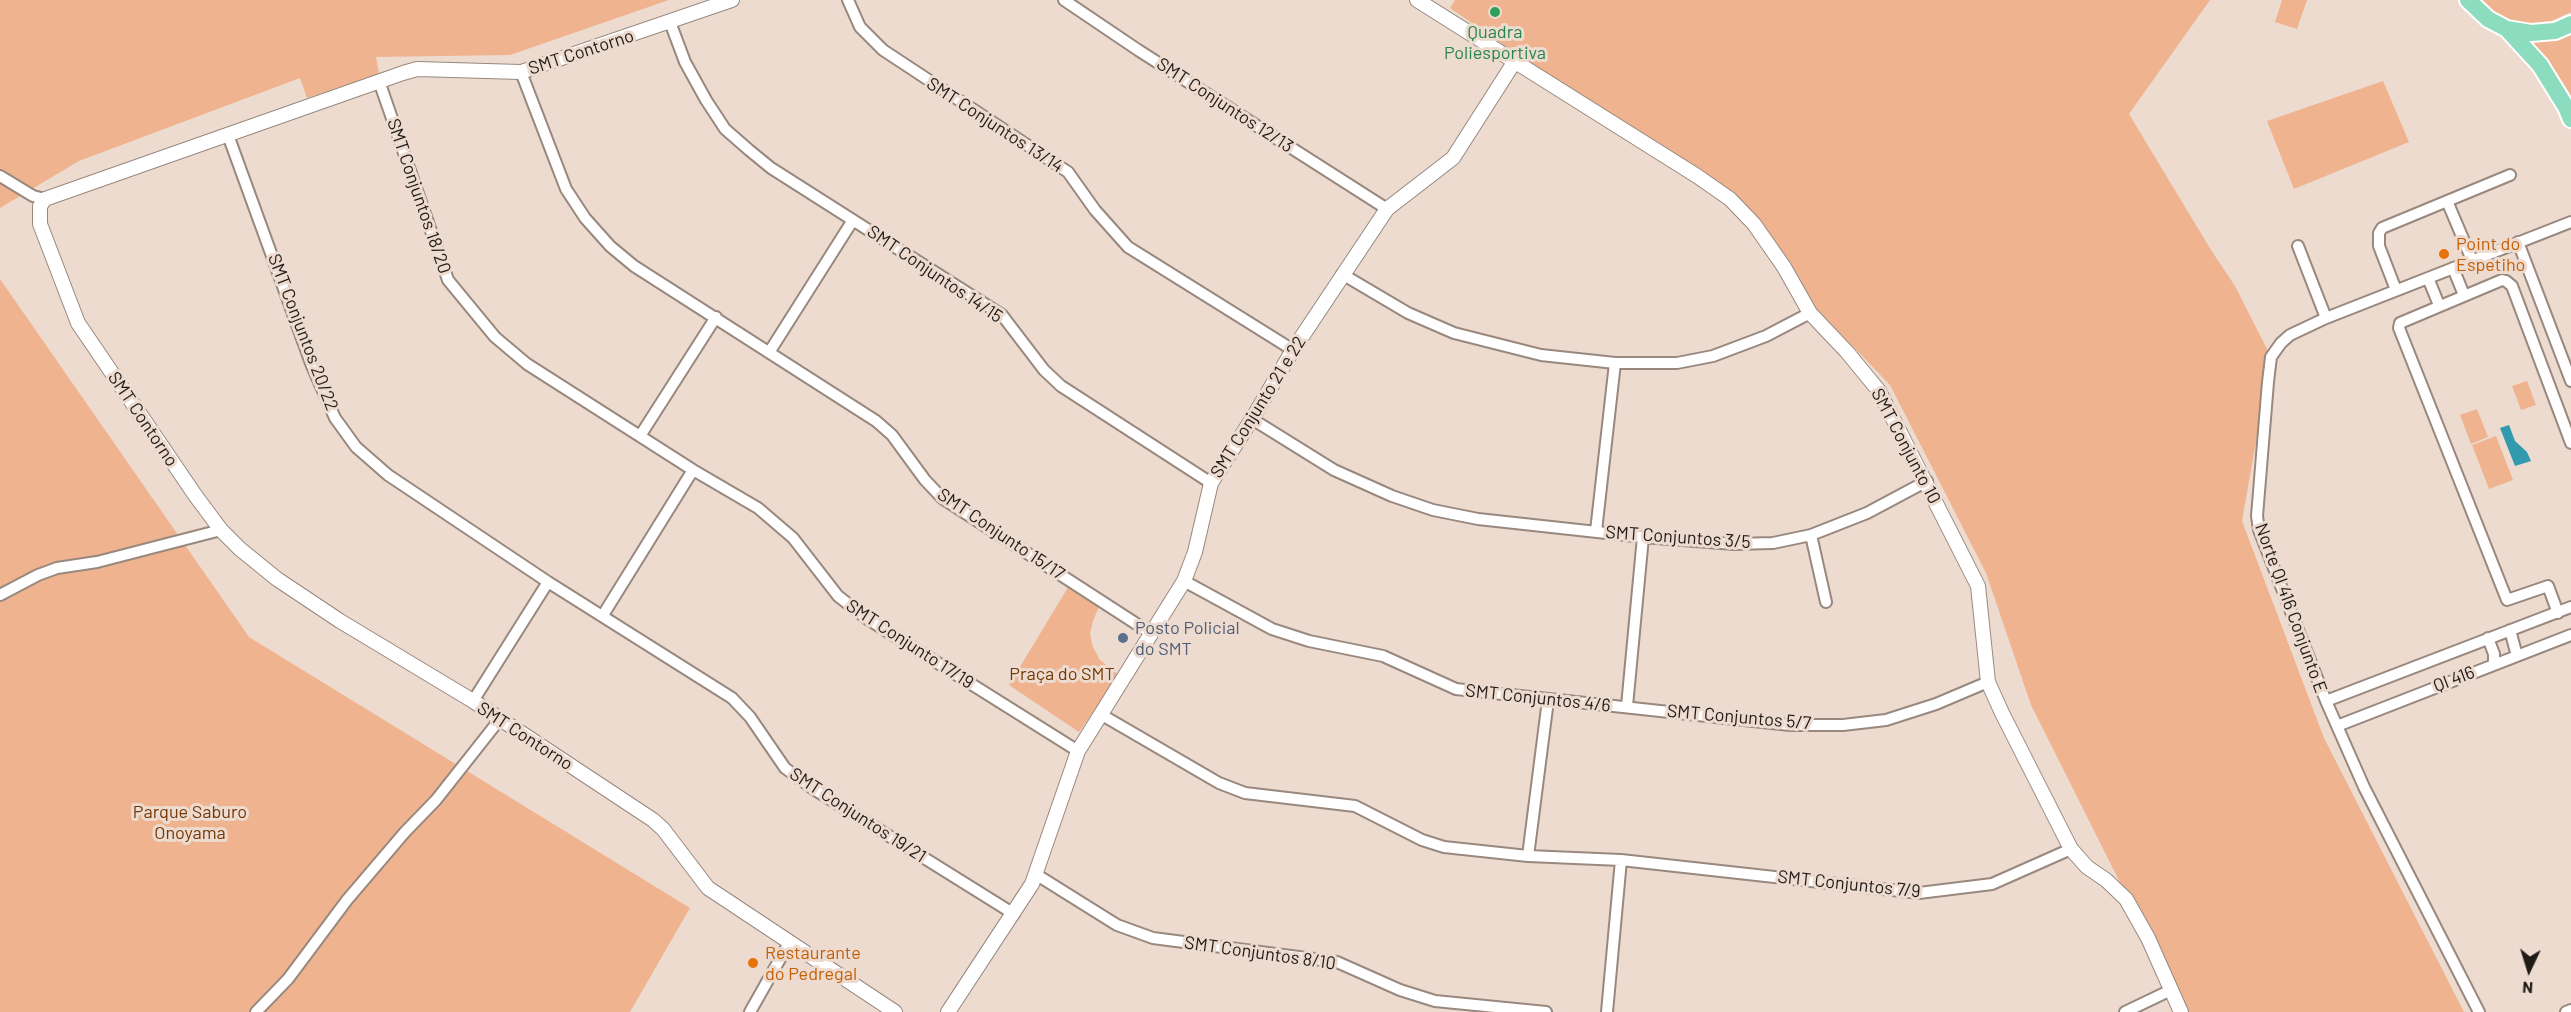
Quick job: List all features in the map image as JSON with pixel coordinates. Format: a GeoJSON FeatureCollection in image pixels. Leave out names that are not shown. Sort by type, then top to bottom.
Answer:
{"type":"FeatureCollection","features":[{"type":"Feature","properties":{"kind":"main road"},"geometry":{"type":"LineString","coordinates":[[2468,1],[2488,19],[2507,29],[2531,33],[2555,31],[2571,24]]}},
{"type":"Feature","properties":{"kind":"main road"},"geometry":{"type":"LineString","coordinates":[[2507,29],[2540,65],[2571,119]]}},
{"type":"Feature","properties":{"kind":"street","name":"SMT Contorno"},"geometry":{"type":"LineString","coordinates":[[732,0],[521,72],[417,69],[379,81],[45,199],[40,206],[40,224],[78,323],[195,495],[221,530],[240,549],[277,579],[472,701],[653,820],[663,829],[708,888],[895,1012]]}},
{"type":"Feature","properties":{"kind":"street","name":"SMT Conjuntos 13/14"},"geometry":{"type":"LineString","coordinates":[[848,0],[860,27],[883,50],[1068,172],[1095,210],[1128,247],[1293,350]]}},
{"type":"Feature","properties":{"kind":"street","name":"SMT Conjuntos 12/13"},"geometry":{"type":"LineString","coordinates":[[1064,0],[1387,209]]}},
{"type":"Feature","properties":{"kind":"street","name":"SMT Conjunto 10"},"geometry":{"type":"LineString","coordinates":[[1417,0],[1437,5],[1515,61],[1730,199],[1760,233],[1784,267],[1810,313],[1847,352],[1879,391],[1978,586],[1988,682],[2071,849],[2087,867],[2106,880],[2126,899],[2148,938],[2181,1012]]}},
{"type":"Feature","properties":{"kind":"street","name":"SMT Conjuntos 14/15"},"geometry":{"type":"LineString","coordinates":[[670,22],[685,62],[725,129],[771,168],[1002,315],[1044,370],[1061,386],[1211,483]]}},
{"type":"Feature","properties":{"kind":"street","name":"SMT Conjunto 21 e 22"},"geometry":{"type":"LineString","coordinates":[[948,1012],[1014,914],[1037,875],[1078,751],[1184,581],[1195,552],[1211,483],[1293,350],[1387,209],[1453,158],[1515,61]]}},
{"type":"Feature","properties":{"kind":"street","name":"SMT Conjunto 15/17"},"geometry":{"type":"LineString","coordinates":[[521,72],[566,189],[585,218],[610,246],[634,266],[716,316],[876,421],[892,435],[925,480],[959,510],[1152,634]]}},
{"type":"Feature","properties":{"kind":"street","name":"SMT Conjuntos 18/20"},"geometry":{"type":"LineString","coordinates":[[379,81],[448,280],[495,337],[510,351],[640,436]]}},
{"type":"Feature","properties":{"kind":"street","name":"SMT Conjuntos 20/22"},"geometry":{"type":"LineString","coordinates":[[228,135],[312,366],[335,418],[356,447],[388,476],[603,615]]}},
{"type":"Feature","properties":{"kind":"street"},"geometry":{"type":"LineString","coordinates":[[2396,290],[2379,246],[2379,233],[2382,228],[2510,175]]}},
{"type":"Feature","properties":{"kind":"street"},"geometry":{"type":"LineString","coordinates":[[0,176],[33,196],[45,199]]}},
{"type":"Feature","properties":{"kind":"street"},"geometry":{"type":"LineString","coordinates":[[2447,201],[2472,260]]}},
{"type":"Feature","properties":{"kind":"street"},"geometry":{"type":"LineString","coordinates":[[770,351],[853,220]]}},
{"type":"Feature","properties":{"kind":"street","name":"Norte QI 416 Conjunto E"},"geometry":{"type":"LineString","coordinates":[[2479,1012],[2364,787],[2326,701],[2259,530],[2257,516],[2271,357],[2290,334],[2571,222]]}},
{"type":"Feature","properties":{"kind":"street"},"geometry":{"type":"LineString","coordinates":[[2517,242],[2571,381]]}},
{"type":"Feature","properties":{"kind":"street"},"geometry":{"type":"LineString","coordinates":[[2298,246],[2326,318]]}},
{"type":"Feature","properties":{"kind":"street"},"geometry":{"type":"LineString","coordinates":[[2453,268],[2464,295]]}},
{"type":"Feature","properties":{"kind":"street"},"geometry":{"type":"LineString","coordinates":[[1342,274],[1408,313],[1454,333],[1541,355],[1615,363],[1677,363],[1713,356],[1766,336],[1810,313]]}},
{"type":"Feature","properties":{"kind":"street"},"geometry":{"type":"LineString","coordinates":[[2428,278],[2439,305]]}},
{"type":"Feature","properties":{"kind":"street"},"geometry":{"type":"LineString","coordinates":[[2558,613],[2548,586],[2507,600],[2399,328],[2402,320],[2502,280],[2506,281],[2512,286],[2571,443]]}},
{"type":"Feature","properties":{"kind":"street"},"geometry":{"type":"LineString","coordinates":[[640,436],[716,316]]}},
{"type":"Feature","properties":{"kind":"street"},"geometry":{"type":"LineString","coordinates":[[1596,531],[1615,363]]}},
{"type":"Feature","properties":{"kind":"street","name":"SMT Conjuntos 3/5"},"geometry":{"type":"LineString","coordinates":[[1252,419],[1334,470],[1392,496],[1433,510],[1478,519],[1644,537],[1734,544],[1773,543],[1811,535],[1867,513],[1926,481]]}},
{"type":"Feature","properties":{"kind":"street","name":"SMT Conjunto 17/19"},"geometry":{"type":"LineString","coordinates":[[640,436],[758,508],[777,523],[793,538],[838,596],[866,618],[1078,751]]}},
{"type":"Feature","properties":{"kind":"street"},"geometry":{"type":"LineString","coordinates":[[603,615],[693,470]]}},
{"type":"Feature","properties":{"kind":"street"},"geometry":{"type":"LineString","coordinates":[[0,595],[38,575],[57,568],[97,562],[221,530]]}},
{"type":"Feature","properties":{"kind":"street"},"geometry":{"type":"LineString","coordinates":[[1811,535],[1826,602]]}},
{"type":"Feature","properties":{"kind":"street"},"geometry":{"type":"LineString","coordinates":[[1627,706],[1644,537]]}},
{"type":"Feature","properties":{"kind":"street","name":"SMT Conjuntos 4/6"},"geometry":{"type":"LineString","coordinates":[[1184,581],[1272,629],[1291,636],[1383,656],[1456,689],[1548,700],[1627,706]]}},
{"type":"Feature","properties":{"kind":"street"},"geometry":{"type":"LineString","coordinates":[[472,701],[549,582]]}},
{"type":"Feature","properties":{"kind":"street"},"geometry":{"type":"LineString","coordinates":[[2326,701],[2571,607]]}},
{"type":"Feature","properties":{"kind":"street","name":"SMT Conjuntos 19/21"},"geometry":{"type":"LineString","coordinates":[[603,615],[732,698],[750,717],[785,768],[797,778],[1014,914]]}},
{"type":"Feature","properties":{"kind":"street"},"geometry":{"type":"LineString","coordinates":[[2510,630],[2517,656]]}},
{"type":"Feature","properties":{"kind":"street","name":"QI 416"},"geometry":{"type":"LineString","coordinates":[[2337,726],[2494,663],[2571,635]]}},
{"type":"Feature","properties":{"kind":"street"},"geometry":{"type":"LineString","coordinates":[[2488,638],[2494,654],[2494,663]]}},
{"type":"Feature","properties":{"kind":"street","name":"SMT Conjuntos 5/7"},"geometry":{"type":"LineString","coordinates":[[1627,706],[1790,725],[1843,725],[1886,720],[1936,704],[1988,682]]}},
{"type":"Feature","properties":{"kind":"street"},"geometry":{"type":"LineString","coordinates":[[1528,856],[1548,700]]}},
{"type":"Feature","properties":{"kind":"street","name":"SMT Conjuntos 7/9"},"geometry":{"type":"LineString","coordinates":[[1102,715],[1219,783],[1245,792],[1355,806],[1422,840],[1444,847],[1528,856],[1621,860],[1919,893],[1992,884],[2071,849]]}},
{"type":"Feature","properties":{"kind":"street"},"geometry":{"type":"LineString","coordinates":[[256,1012],[288,979],[347,900],[436,800],[500,720]]}},
{"type":"Feature","properties":{"kind":"street"},"geometry":{"type":"LineString","coordinates":[[1606,1012],[1621,860]]}},
{"type":"Feature","properties":{"kind":"street","name":"SMT Conjuntos 8/10"},"geometry":{"type":"LineString","coordinates":[[1037,875],[1118,925],[1153,938],[1337,962],[1400,990],[1435,1001],[1546,1012]]}},
{"type":"Feature","properties":{"kind":"street"},"geometry":{"type":"LineString","coordinates":[[750,1012],[789,943]]}},
{"type":"Feature","properties":{"kind":"street"},"geometry":{"type":"LineString","coordinates":[[2125,1012],[2171,990]]}},
{"type":"Feature","properties":{"kind":"street"},"geometry":{"type":"LineString","coordinates":[[2566,1012],[2571,1010]]}},
{"type":"Feature","properties":{"kind":"green space"},"geometry":{"type":"Polygon","coordinates":[[[0,0],[669,0],[510,55],[376,57],[379,74],[307,98],[300,78],[79,161],[0,208],[0,0]]]}},
{"type":"Feature","properties":{"kind":"green space"},"geometry":{"type":"Polygon","coordinates":[[[1455,0],[2210,0],[2129,114],[2235,286],[2271,357],[2242,521],[2324,738],[2464,1012],[2185,1012],[2031,705],[1986,573],[1890,385],[1816,308],[1760,222],[1450,8],[1455,0]]]}},
{"type":"Feature","properties":{"kind":"green space"},"geometry":{"type":"Polygon","coordinates":[[[2282,0],[2307,0],[2297,29],[2275,22],[2282,0]]]}},
{"type":"Feature","properties":{"kind":"green space"},"geometry":{"type":"Polygon","coordinates":[[[2481,0],[2571,0],[2571,12],[2552,21],[2529,24],[2506,19],[2486,7],[2481,0]]]}},
{"type":"Feature","properties":{"kind":"green space"},"geometry":{"type":"Polygon","coordinates":[[[2571,29],[2571,101],[2548,63],[2523,37],[2571,29]]]}},
{"type":"Feature","properties":{"kind":"green space"},"geometry":{"type":"Polygon","coordinates":[[[2383,81],[2409,142],[2294,189],[2267,121],[2383,81]]]}},
{"type":"Feature","properties":{"kind":"green space","name":"Parque Saburo Onoyama"},"geometry":{"type":"Polygon","coordinates":[[[0,279],[249,637],[690,908],[630,1012],[0,1012],[0,279]]]}},
{"type":"Feature","properties":{"kind":"green space"},"geometry":{"type":"Polygon","coordinates":[[[2527,381],[2536,405],[2521,410],[2512,386],[2527,381]]]}},
{"type":"Feature","properties":{"kind":"green space"},"geometry":{"type":"Polygon","coordinates":[[[2477,409],[2488,437],[2471,444],[2460,415],[2477,409]]]}},
{"type":"Feature","properties":{"kind":"green space"},"geometry":{"type":"Polygon","coordinates":[[[2496,436],[2513,480],[2489,489],[2472,445],[2496,436]]]}},
{"type":"Feature","properties":{"kind":"green space","name":"Praça do SMT"},"geometry":{"type":"Polygon","coordinates":[[[1070,584],[1100,604],[1090,634],[1093,647],[1100,660],[1119,675],[1079,732],[1009,685],[1070,584]]]}},
{"type":"Feature","properties":{"kind":"water"},"geometry":{"type":"Polygon","coordinates":[[[2509,425],[2515,441],[2527,452],[2531,461],[2515,466],[2500,428],[2509,425]]]}},
{"type":"Feature","properties":{"kind":"place","name":"Quadra Poliesportiva"},"geometry":{"type":"Point","coordinates":[1495,12]}},
{"type":"Feature","properties":{"kind":"place","name":"Point do Espetiho"},"geometry":{"type":"Point","coordinates":[2444,254]}},
{"type":"Feature","properties":{"kind":"place","name":"Posto Policial do SMT"},"geometry":{"type":"Point","coordinates":[1123,638]}},
{"type":"Feature","properties":{"kind":"place","name":"Restaurante do Pedregal"},"geometry":{"type":"Point","coordinates":[753,963]}}]}
